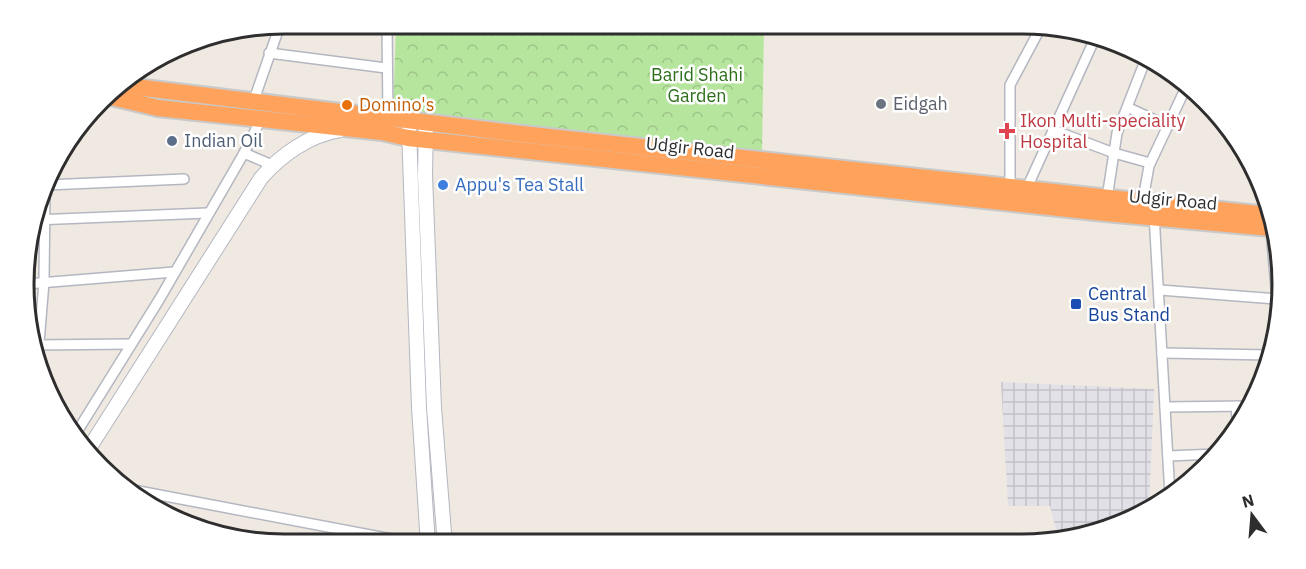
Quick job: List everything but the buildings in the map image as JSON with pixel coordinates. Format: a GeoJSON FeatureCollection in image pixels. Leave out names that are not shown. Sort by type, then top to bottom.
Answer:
{"type":"FeatureCollection","features":[{"type":"Feature","properties":{"kind":"highway","name":"Udgir Road"},"geometry":{"type":"LineString","coordinates":[[131,87],[409,120],[420,133]]}},
{"type":"Feature","properties":{"kind":"highway","name":"Udgir Road"},"geometry":{"type":"LineString","coordinates":[[118,99],[158,108],[348,129],[420,133],[1147,210],[1265,228]]}},
{"type":"Feature","properties":{"kind":"highway","name":"Udgir Road"},"geometry":{"type":"LineString","coordinates":[[1017,196],[1107,198],[1147,210],[1261,215]]}},
{"type":"Feature","properties":{"kind":"main road"},"geometry":{"type":"LineString","coordinates":[[92,444],[194,280],[272,165],[284,155],[327,132],[348,129]]}},
{"type":"Feature","properties":{"kind":"main road"},"geometry":{"type":"LineString","coordinates":[[420,133],[434,408],[444,534]]}},
{"type":"Feature","properties":{"kind":"main road"},"geometry":{"type":"LineString","coordinates":[[420,133],[418,407],[427,534]]}},
{"type":"Feature","properties":{"kind":"street"},"geometry":{"type":"LineString","coordinates":[[241,117],[251,101],[276,34]]}},
{"type":"Feature","properties":{"kind":"street"},"geometry":{"type":"LineString","coordinates":[[387,34],[388,118]]}},
{"type":"Feature","properties":{"kind":"street"},"geometry":{"type":"LineString","coordinates":[[1017,196],[1010,85],[1037,35]]}},
{"type":"Feature","properties":{"kind":"street"},"geometry":{"type":"LineString","coordinates":[[1017,196],[1053,130],[1092,45]]}},
{"type":"Feature","properties":{"kind":"street"},"geometry":{"type":"LineString","coordinates":[[269,53],[386,68]]}},
{"type":"Feature","properties":{"kind":"street"},"geometry":{"type":"LineString","coordinates":[[1107,198],[1117,133],[1129,108],[1143,66]]}},
{"type":"Feature","properties":{"kind":"street"},"geometry":{"type":"LineString","coordinates":[[1169,486],[1160,290],[1147,210],[1150,163],[1183,94]]}},
{"type":"Feature","properties":{"kind":"street"},"geometry":{"type":"LineString","coordinates":[[1129,108],[1168,126]]}},
{"type":"Feature","properties":{"kind":"street"},"geometry":{"type":"LineString","coordinates":[[80,427],[244,153],[261,119]]}},
{"type":"Feature","properties":{"kind":"street"},"geometry":{"type":"LineString","coordinates":[[1053,130],[1114,153],[1150,163]]}},
{"type":"Feature","properties":{"kind":"street"},"geometry":{"type":"LineString","coordinates":[[244,153],[272,165]]}},
{"type":"Feature","properties":{"kind":"street"},"geometry":{"type":"LineString","coordinates":[[56,185],[184,179]]}},
{"type":"Feature","properties":{"kind":"street"},"geometry":{"type":"LineString","coordinates":[[43,220],[207,213]]}},
{"type":"Feature","properties":{"kind":"street"},"geometry":{"type":"LineString","coordinates":[[39,334],[44,282],[40,232]]}},
{"type":"Feature","properties":{"kind":"street"},"geometry":{"type":"LineString","coordinates":[[34,283],[174,272]]}},
{"type":"Feature","properties":{"kind":"street"},"geometry":{"type":"LineString","coordinates":[[1160,290],[1271,299]]}},
{"type":"Feature","properties":{"kind":"street"},"geometry":{"type":"LineString","coordinates":[[43,348],[131,344]]}},
{"type":"Feature","properties":{"kind":"street"},"geometry":{"type":"LineString","coordinates":[[1162,353],[1261,355]]}},
{"type":"Feature","properties":{"kind":"street"},"geometry":{"type":"LineString","coordinates":[[1236,406],[1237,412]]}},
{"type":"Feature","properties":{"kind":"street"},"geometry":{"type":"LineString","coordinates":[[1165,407],[1240,406]]}},
{"type":"Feature","properties":{"kind":"street"},"geometry":{"type":"LineString","coordinates":[[1168,456],[1204,455]]}},
{"type":"Feature","properties":{"kind":"street"},"geometry":{"type":"LineString","coordinates":[[147,493],[365,534]]}},
{"type":"Feature","properties":{"kind":"shaded area"},"geometry":{"type":"Polygon","coordinates":[[[1001,382],[1154,389],[1149,499],[1132,509],[1102,521],[1056,532],[1050,506],[1008,506],[1001,382]]]}},
{"type":"Feature","properties":{"kind":"green space","name":"Barid Shahi Garden"},"geometry":{"type":"Polygon","coordinates":[[[396,34],[764,34],[762,152],[393,117],[396,34]]]}},
{"type":"Feature","properties":{"kind":"place","name":"Eidgah"},"geometry":{"type":"Point","coordinates":[881,104]}},
{"type":"Feature","properties":{"kind":"place","name":"Domino's"},"geometry":{"type":"Point","coordinates":[347,105]}},
{"type":"Feature","properties":{"kind":"place","name":"Ikon Multi-speciality Hospital"},"geometry":{"type":"Point","coordinates":[1007,131]}},
{"type":"Feature","properties":{"kind":"place","name":"Indian Oil"},"geometry":{"type":"Point","coordinates":[172,141]}},
{"type":"Feature","properties":{"kind":"place","name":"Appu's Tea Stall"},"geometry":{"type":"Point","coordinates":[443,185]}},
{"type":"Feature","properties":{"kind":"place","name":"Central Bus Stand"},"geometry":{"type":"Point","coordinates":[1076,304]}}]}
